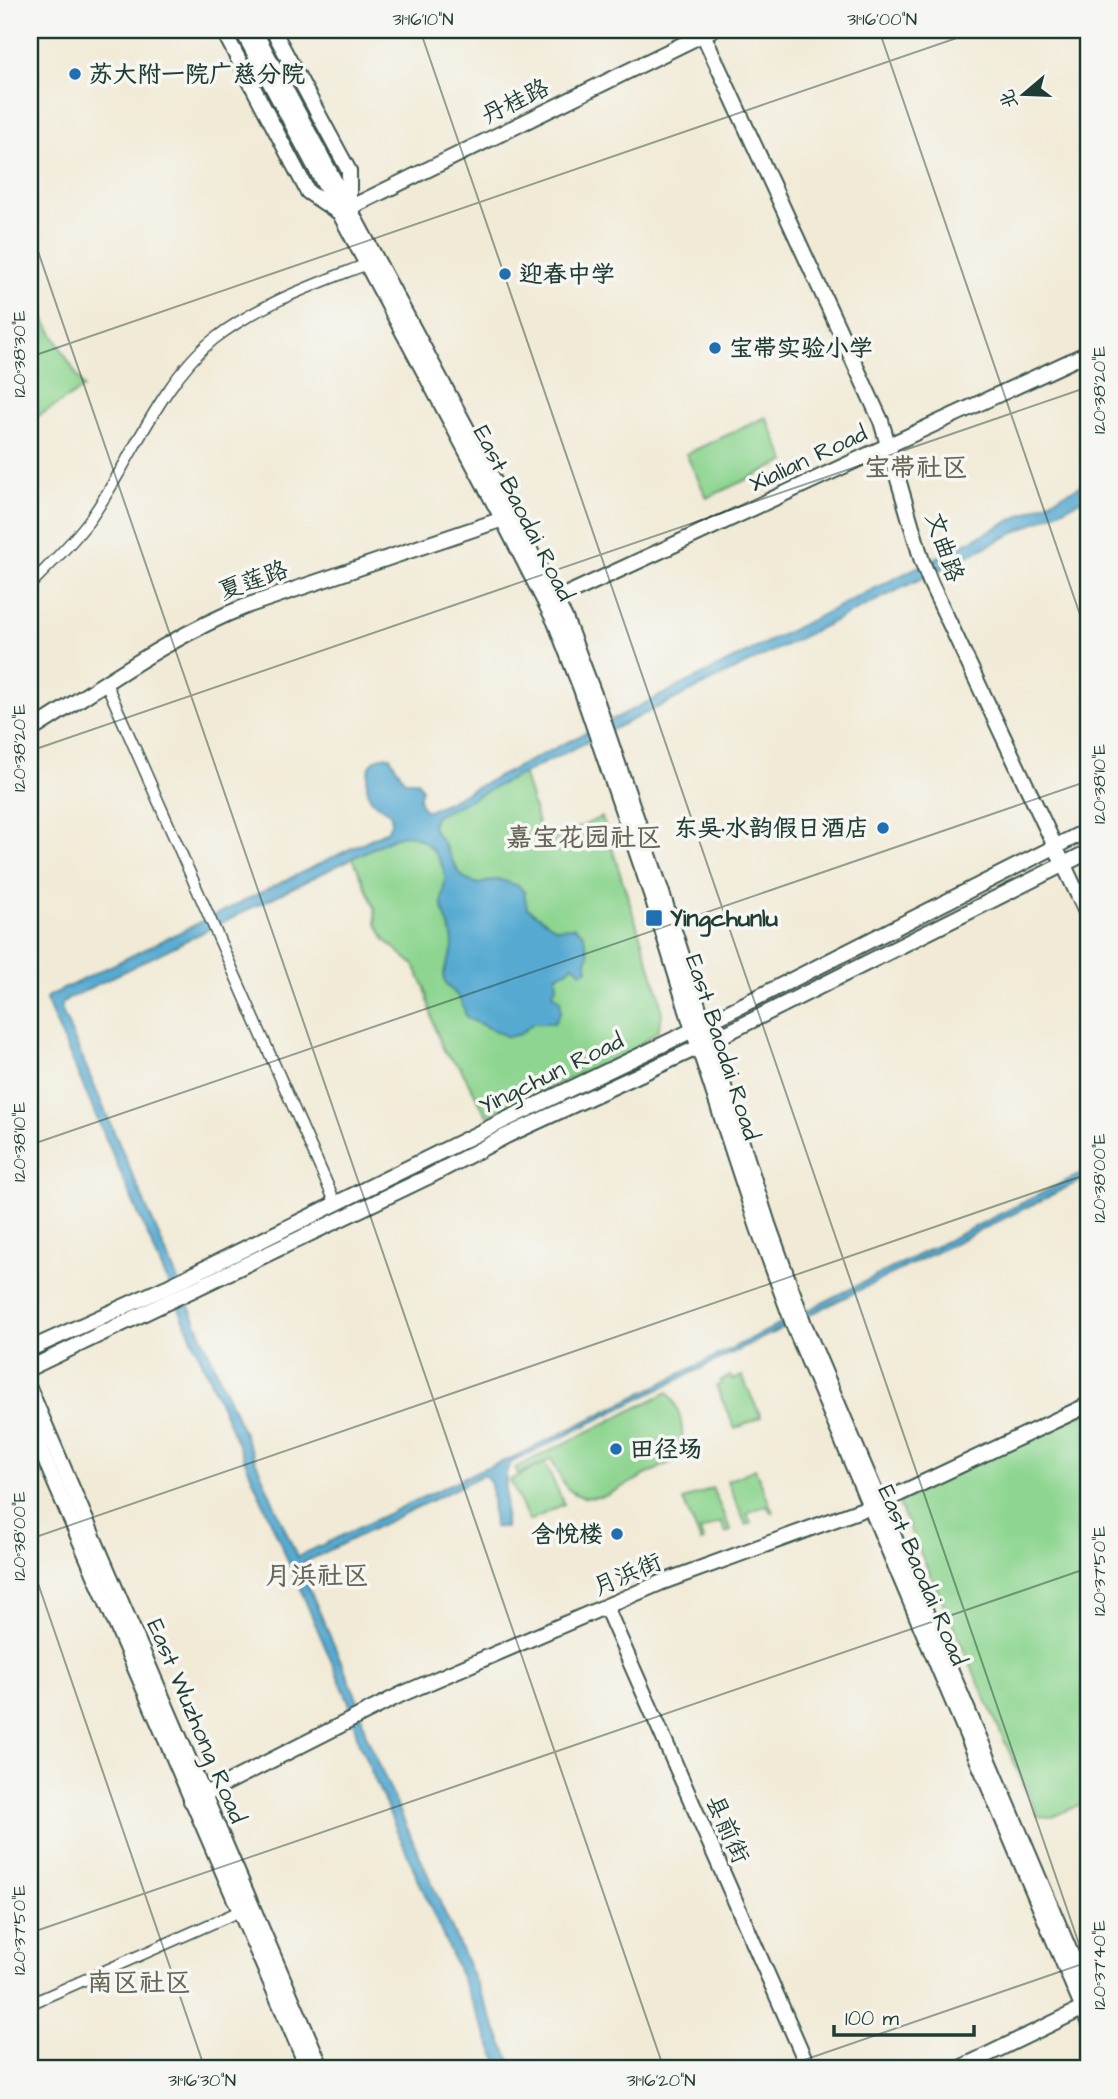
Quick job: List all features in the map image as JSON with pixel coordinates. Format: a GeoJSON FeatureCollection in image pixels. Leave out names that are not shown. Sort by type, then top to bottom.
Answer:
{"type":"FeatureCollection","features":[{"type":"Feature","properties":{"kind":"main road"},"geometry":{"type":"LineString","coordinates":[[223,30],[308,192],[344,211],[349,171],[273,30]]}},
{"type":"Feature","properties":{"kind":"main road","name":"East Baodai Road"},"geometry":{"type":"LineString","coordinates":[[242,30],[344,211],[552,602],[662,893],[698,1027],[768,1224],[797,1320],[1087,2007]]}},
{"type":"Feature","properties":{"kind":"main road","name":"East Baodai Road"},"geometry":{"type":"LineString","coordinates":[[254,30],[344,211],[366,264],[508,518]]}},
{"type":"Feature","properties":{"kind":"main road","name":"丹桂路"},"geometry":{"type":"LineString","coordinates":[[344,211],[707,32]]}},
{"type":"Feature","properties":{"kind":"main road","name":"文曲路"},"geometry":{"type":"LineString","coordinates":[[707,32],[881,421],[929,579],[1088,916]]}},
{"type":"Feature","properties":{"kind":"main road","name":"Xialian Road"},"geometry":{"type":"LineString","coordinates":[[552,602],[1088,353]]}},
{"type":"Feature","properties":{"kind":"main road","name":"夏莲路"},"geometry":{"type":"LineString","coordinates":[[30,731],[196,629],[237,610],[508,518]]}},
{"type":"Feature","properties":{"kind":"main road","name":"Yingchun Road"},"geometry":{"type":"LineString","coordinates":[[30,1368],[336,1205],[698,1027],[1088,830]]}},
{"type":"Feature","properties":{"kind":"main road","name":"Yingchun Road"},"geometry":{"type":"LineString","coordinates":[[30,1349],[174,1291],[428,1177],[506,1136],[704,1045],[1088,852]]}},
{"type":"Feature","properties":{"kind":"main road","name":"East Wuzhong Road"},"geometry":{"type":"LineString","coordinates":[[30,1391],[197,1798],[240,1911],[307,2069]]}},
{"type":"Feature","properties":{"kind":"main road","name":"月浜街"},"geometry":{"type":"LineString","coordinates":[[197,1798],[402,1694],[660,1583],[875,1505],[1088,1405]]}},
{"type":"Feature","properties":{"kind":"main road","name":"East Wuzhong Road"},"geometry":{"type":"LineString","coordinates":[[30,1426],[35,1453],[322,2069]]}},
{"type":"Feature","properties":{"kind":"main road","name":"县前街"},"geometry":{"type":"LineString","coordinates":[[606,1607],[809,2069]]}},
{"type":"Feature","properties":{"kind":"main road"},"geometry":{"type":"LineString","coordinates":[[958,2069],[1087,2007]]}},
{"type":"Feature","properties":{"kind":"street"},"geometry":{"type":"LineString","coordinates":[[30,585],[90,519],[165,397],[188,365],[214,340],[254,312],[366,264]]}},
{"type":"Feature","properties":{"kind":"street"},"geometry":{"type":"LineString","coordinates":[[106,683],[336,1205]]}},
{"type":"Feature","properties":{"kind":"street"},"geometry":{"type":"LineString","coordinates":[[30,2004],[240,1911]]}},
{"type":"Feature","properties":{"kind":"green space"},"geometry":{"type":"Polygon","coordinates":[[[35,303],[84,388],[30,421],[30,307],[35,303]]]}},
{"type":"Feature","properties":{"kind":"green space"},"geometry":{"type":"Polygon","coordinates":[[[766,417],[786,461],[707,498],[686,454],[766,417]]]}},
{"type":"Feature","properties":{"kind":"green space"},"geometry":{"type":"Polygon","coordinates":[[[523,772],[544,843],[602,817],[659,994],[662,1015],[658,1031],[631,1051],[487,1116],[460,1067],[445,1053],[435,1029],[425,988],[414,965],[385,940],[376,922],[375,908],[352,856],[523,772]]]}},
{"type":"Feature","properties":{"kind":"green space"},"geometry":{"type":"Polygon","coordinates":[[[730,1376],[733,1380],[742,1376],[761,1417],[735,1429],[716,1386],[730,1376]]]}},
{"type":"Feature","properties":{"kind":"green space","name":"田径场"},"geometry":{"type":"Polygon","coordinates":[[[668,1392],[677,1408],[682,1426],[681,1445],[673,1461],[605,1496],[598,1497],[580,1496],[569,1490],[551,1459],[518,1474],[515,1468],[668,1392]]]}},
{"type":"Feature","properties":{"kind":"green space"},"geometry":{"type":"Polygon","coordinates":[[[1088,1411],[1088,1801],[1052,1817],[1038,1816],[900,1502],[904,1497],[1088,1411]]]}},
{"type":"Feature","properties":{"kind":"green space"},"geometry":{"type":"Polygon","coordinates":[[[545,1463],[564,1504],[529,1521],[510,1480],[545,1463]]]}},
{"type":"Feature","properties":{"kind":"green space"},"geometry":{"type":"Polygon","coordinates":[[[755,1469],[773,1512],[771,1513],[767,1505],[747,1513],[751,1523],[746,1525],[727,1481],[755,1469]]]}},
{"type":"Feature","properties":{"kind":"green space"},"geometry":{"type":"Polygon","coordinates":[[[712,1488],[731,1531],[726,1533],[721,1522],[700,1531],[704,1541],[701,1542],[683,1500],[712,1488]]]}},
{"type":"Feature","properties":{"kind":"water"},"geometry":{"type":"Polygon","coordinates":[[[1088,482],[1088,497],[436,816],[433,829],[459,873],[467,880],[479,884],[498,879],[519,886],[524,892],[527,908],[556,928],[574,927],[583,933],[589,955],[586,961],[588,969],[582,972],[573,965],[567,971],[556,975],[557,986],[552,993],[560,1000],[561,1011],[554,1023],[533,1023],[520,1034],[508,1037],[467,1018],[460,1000],[448,986],[444,976],[453,945],[442,903],[445,879],[443,869],[432,849],[420,839],[406,835],[391,839],[64,1001],[61,1005],[297,1557],[482,1469],[510,1459],[1088,1170],[1088,1177],[510,1463],[506,1473],[505,1528],[494,1527],[491,1484],[486,1476],[481,1476],[299,1565],[357,1698],[366,1735],[514,2069],[501,2069],[358,1741],[349,1702],[46,1000],[47,997],[387,831],[391,815],[372,800],[367,783],[369,769],[377,759],[390,757],[405,781],[417,781],[422,789],[419,799],[424,810],[429,811],[1088,482]]]}},
{"type":"Feature","properties":{"kind":"place","name":"苏大附一院广慈分院"},"geometry":{"type":"Point","coordinates":[75,74]}},
{"type":"Feature","properties":{"kind":"place","name":"迎春中学"},"geometry":{"type":"Point","coordinates":[505,274]}},
{"type":"Feature","properties":{"kind":"place","name":"宝带实验小学"},"geometry":{"type":"Point","coordinates":[715,348]}},
{"type":"Feature","properties":{"kind":"place","name":"东吴·水韵假日酒店"},"geometry":{"type":"Point","coordinates":[883,828]}},
{"type":"Feature","properties":{"kind":"place","name":"Yingchunlu"},"geometry":{"type":"Point","coordinates":[654,918]}},
{"type":"Feature","properties":{"kind":"place","name":"田径场"},"geometry":{"type":"Point","coordinates":[616,1449]}},
{"type":"Feature","properties":{"kind":"place","name":"含悦楼"},"geometry":{"type":"Point","coordinates":[617,1534]}},
{"type":"Feature","properties":{"kind":"district","name":"宝带社区"},"geometry":{"type":"Point","coordinates":[916,467]}},
{"type":"Feature","properties":{"kind":"district","name":"嘉宝花园社区"},"geometry":{"type":"Point","coordinates":[584,837]}},
{"type":"Feature","properties":{"kind":"district","name":"月浜社区"},"geometry":{"type":"Point","coordinates":[317,1575]}},
{"type":"Feature","properties":{"kind":"district","name":"南区社区"},"geometry":{"type":"Point","coordinates":[139,1982]}}]}
